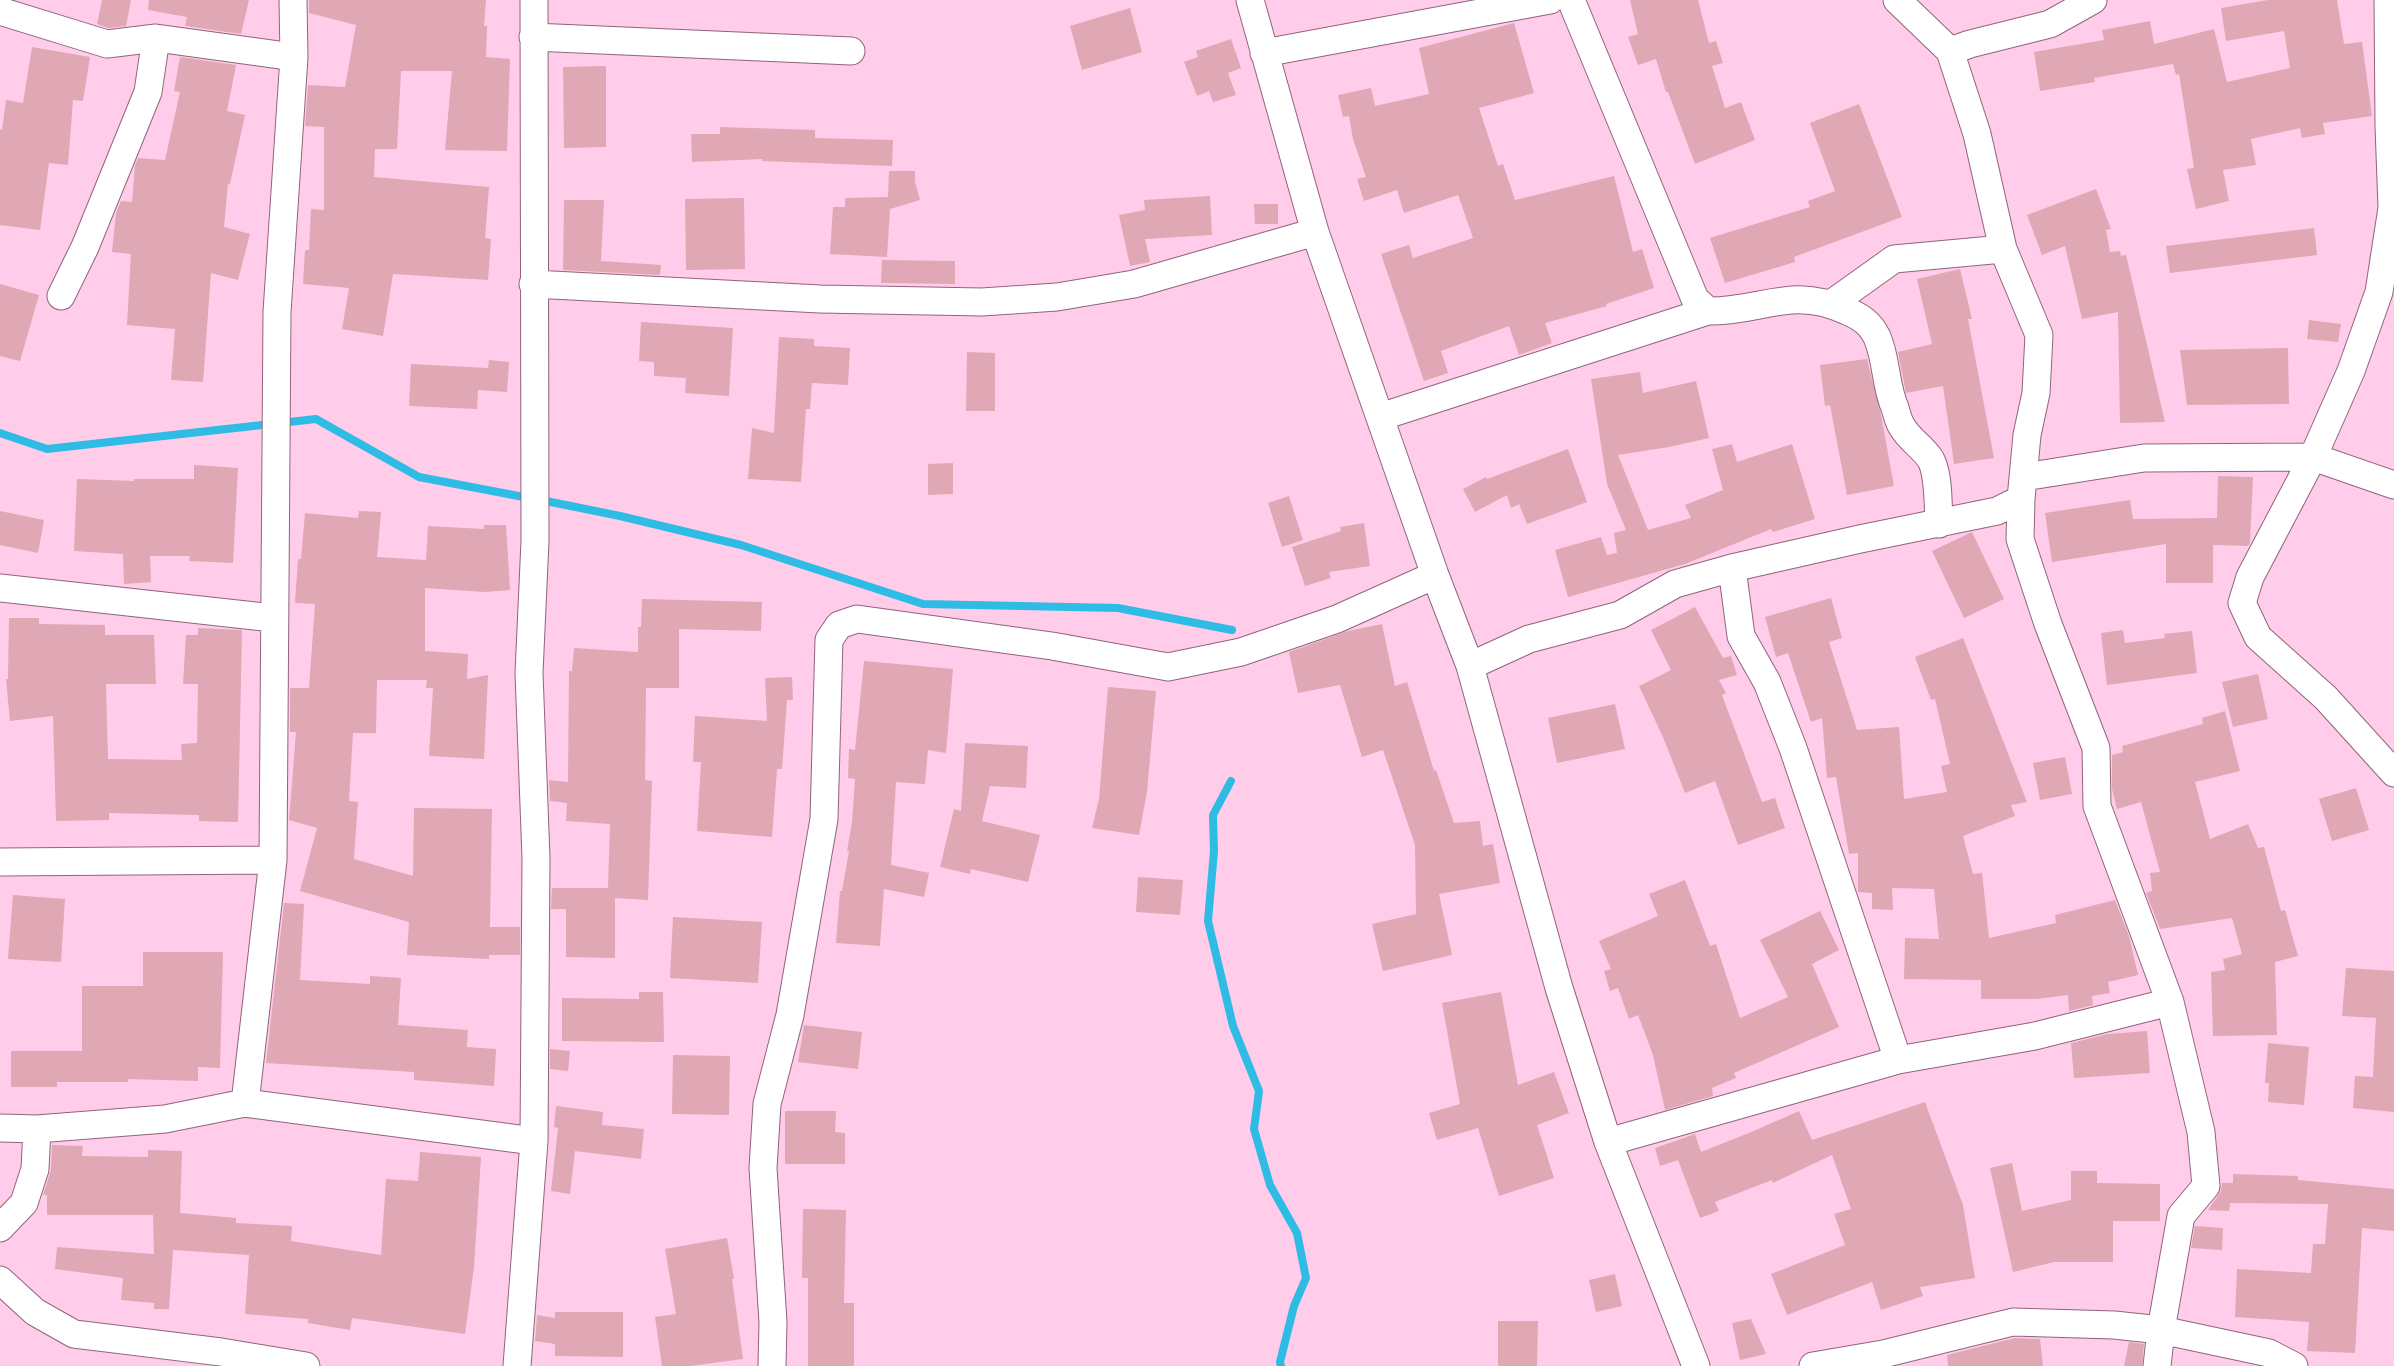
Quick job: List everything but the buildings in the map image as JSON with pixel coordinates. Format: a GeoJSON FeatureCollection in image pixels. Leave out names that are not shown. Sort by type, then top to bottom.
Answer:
{"type":"FeatureCollection","features":[{"type":"Feature","properties":{"kind":"street"},"geometry":{"type":"LineString","coordinates":[[245,1103],[273,860],[277,312],[294,57],[293,0]]}},
{"type":"Feature","properties":{"kind":"street"},"geometry":{"type":"LineString","coordinates":[[517,1366],[534,1141],[536,858],[529,673],[535,541],[533,469],[534,0]]}},
{"type":"Feature","properties":{"kind":"street"},"geometry":{"type":"LineString","coordinates":[[1250,0],[1316,232],[1435,575],[1470,666],[1559,988],[1608,1142],[1696,1366]]}},
{"type":"Feature","properties":{"kind":"street"},"geometry":{"type":"LineString","coordinates":[[1264,53],[1550,0]]}},
{"type":"Feature","properties":{"kind":"street"},"geometry":{"type":"LineString","coordinates":[[1571,0],[1695,299],[1708,311]]}},
{"type":"Feature","properties":{"kind":"street"},"geometry":{"type":"LineString","coordinates":[[1897,0],[1950,51],[1977,134],[2003,249],[2039,335],[2036,393],[2027,435],[2020,539]]}},
{"type":"Feature","properties":{"kind":"street"},"geometry":{"type":"LineString","coordinates":[[1950,51],[2050,24],[2093,0]]}},
{"type":"Feature","properties":{"kind":"street"},"geometry":{"type":"LineString","coordinates":[[2388,0],[2389,126],[2393,208],[2379,292],[2351,371],[2313,457],[2250,577],[2242,603],[2258,637],[2326,698],[2394,773]]}},
{"type":"Feature","properties":{"kind":"street"},"geometry":{"type":"LineString","coordinates":[[0,11],[107,44],[156,38],[294,57]]}},
{"type":"Feature","properties":{"kind":"street"},"geometry":{"type":"LineString","coordinates":[[533,37],[851,51]]}},
{"type":"Feature","properties":{"kind":"street"},"geometry":{"type":"LineString","coordinates":[[61,296],[85,247],[148,92],[156,38]]}},
{"type":"Feature","properties":{"kind":"street"},"geometry":{"type":"LineString","coordinates":[[533,284],[820,299],[982,302],[1057,297],[1134,284],[1316,232]]}},
{"type":"Feature","properties":{"kind":"street"},"geometry":{"type":"LineString","coordinates":[[1831,304],[1894,259],[2003,249]]}},
{"type":"Feature","properties":{"kind":"street"},"geometry":{"type":"LineString","coordinates":[[1380,417],[1708,311],[1728,311],[1779,300],[1806,299],[1831,304],[1865,319],[1876,335],[1883,356],[1889,395],[1902,427],[1922,447],[1932,462],[1939,524]]}},
{"type":"Feature","properties":{"kind":"street"},"geometry":{"type":"LineString","coordinates":[[1470,666],[1529,639],[1620,615],[1675,584],[1732,568],[1997,511],[2023,488],[2144,458],[2313,457],[2394,485]]}},
{"type":"Feature","properties":{"kind":"street"},"geometry":{"type":"LineString","coordinates":[[1997,511],[2020,539],[2048,624],[2096,748],[2097,806],[2170,1002],[2201,1132],[2206,1186],[2181,1216],[2157,1366]]}},
{"type":"Feature","properties":{"kind":"street"},"geometry":{"type":"LineString","coordinates":[[1732,568],[1741,636],[1767,682],[1793,748],[1899,1060]]}},
{"type":"Feature","properties":{"kind":"street"},"geometry":{"type":"LineString","coordinates":[[772,1366],[773,1322],[763,1168],[767,1104],[790,1015],[824,819],[829,640],[839,625],[857,619],[1052,646],[1167,667],[1241,652],[1316,627],[1435,575]]}},
{"type":"Feature","properties":{"kind":"street"},"geometry":{"type":"LineString","coordinates":[[0,588],[273,618]]}},
{"type":"Feature","properties":{"kind":"street"},"geometry":{"type":"LineString","coordinates":[[0,862],[273,860]]}},
{"type":"Feature","properties":{"kind":"street"},"geometry":{"type":"LineString","coordinates":[[1608,1142],[1899,1060],[2035,1036],[2170,1002]]}},
{"type":"Feature","properties":{"kind":"street"},"geometry":{"type":"LineString","coordinates":[[0,1128],[37,1129],[165,1119],[245,1103],[534,1141]]}},
{"type":"Feature","properties":{"kind":"street"},"geometry":{"type":"LineString","coordinates":[[0,1228],[24,1203],[35,1169],[37,1129]]}},
{"type":"Feature","properties":{"kind":"street"},"geometry":{"type":"LineString","coordinates":[[0,1280],[35,1312],[74,1334],[221,1352],[306,1366]]}},
{"type":"Feature","properties":{"kind":"street"},"geometry":{"type":"LineString","coordinates":[[1813,1366],[1883,1354],[2013,1322],[2114,1325],[2161,1330],[2269,1353],[2294,1366]]}},
{"type":"Feature","properties":{"kind":"waterway"},"geometry":{"type":"LineString","coordinates":[[0,433],[47,449],[316,419],[419,477],[529,498]]}},
{"type":"Feature","properties":{"kind":"waterway"},"geometry":{"type":"LineString","coordinates":[[541,500],[741,545],[923,604],[1118,608],[1232,630]]}},
{"type":"Feature","properties":{"kind":"waterway"},"geometry":{"type":"LineString","coordinates":[[1231,781],[1213,815],[1214,851],[1208,921],[1233,1026],[1259,1091],[1254,1129],[1270,1185],[1297,1233],[1306,1278],[1294,1306],[1280,1362],[1281,1366]]}}]}
